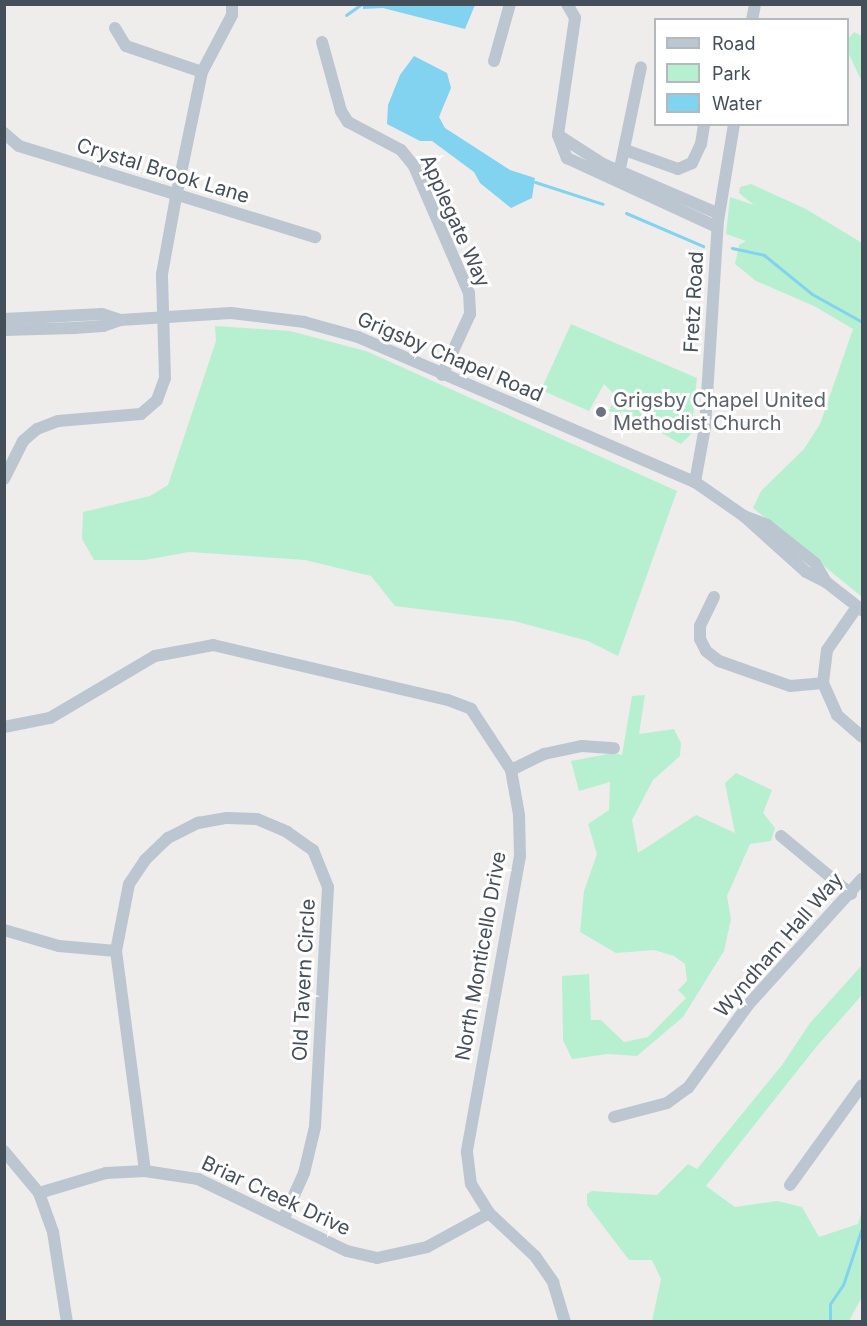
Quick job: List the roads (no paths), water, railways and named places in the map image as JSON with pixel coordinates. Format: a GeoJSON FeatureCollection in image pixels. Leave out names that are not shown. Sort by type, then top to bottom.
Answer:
{"type":"FeatureCollection","features":[{"type":"Feature","properties":{"kind":"street"},"geometry":{"type":"LineString","coordinates":[[4,479],[23,441],[37,429],[58,421],[141,414],[157,400],[165,378],[162,274],[176,196],[202,72],[232,15],[232,4]]}},
{"type":"Feature","properties":{"kind":"street"},"geometry":{"type":"LineString","coordinates":[[494,61],[510,4]]}},
{"type":"Feature","properties":{"kind":"street"},"geometry":{"type":"LineString","coordinates":[[567,4],[575,18],[558,135],[567,158],[670,199],[719,214]]}},
{"type":"Feature","properties":{"kind":"street"},"geometry":{"type":"LineString","coordinates":[[115,28],[126,46],[202,72]]}},
{"type":"Feature","properties":{"kind":"street","name":"Applegate Way"},"geometry":{"type":"LineString","coordinates":[[322,42],[341,111],[348,122],[401,150],[414,166],[469,293],[470,314],[442,375]]}},
{"type":"Feature","properties":{"kind":"street"},"geometry":{"type":"LineString","coordinates":[[618,177],[641,67]]}},
{"type":"Feature","properties":{"kind":"street"},"geometry":{"type":"LineString","coordinates":[[625,150],[678,169],[692,163],[701,144],[704,126]]}},
{"type":"Feature","properties":{"kind":"street","name":"Fretz Road"},"geometry":{"type":"LineString","coordinates":[[695,482],[705,427],[717,227],[734,126]]}},
{"type":"Feature","properties":{"kind":"street","name":"Crystal Brook Lane"},"geometry":{"type":"LineString","coordinates":[[4,133],[19,146],[315,237]]}},
{"type":"Feature","properties":{"kind":"street"},"geometry":{"type":"LineString","coordinates":[[670,199],[717,227]]}},
{"type":"Feature","properties":{"kind":"street","name":"Grigsby Chapel Road"},"geometry":{"type":"LineString","coordinates":[[4,330],[103,326],[120,320],[231,313],[304,322],[358,337],[695,482],[744,516],[758,532],[806,572],[826,582],[860,609]]}},
{"type":"Feature","properties":{"kind":"street","name":"Grigsby Chapel Road"},"geometry":{"type":"LineString","coordinates":[[4,319],[102,314],[120,320]]}},
{"type":"Feature","properties":{"kind":"street"},"geometry":{"type":"LineString","coordinates":[[714,597],[700,626],[700,639],[706,651],[719,661],[790,686],[824,683]]}},
{"type":"Feature","properties":{"kind":"street"},"geometry":{"type":"LineString","coordinates":[[860,609],[826,650],[824,683],[837,715],[862,737]]}},
{"type":"Feature","properties":{"kind":"street","name":"North Monticello Drive"},"geometry":{"type":"LineString","coordinates":[[4,727],[50,718],[155,656],[213,645],[448,700],[471,709],[511,770],[519,814],[520,856],[467,1152],[471,1184],[489,1213],[535,1256],[553,1282],[565,1322]]}},
{"type":"Feature","properties":{"kind":"street"},"geometry":{"type":"LineString","coordinates":[[511,770],[544,754],[582,746],[614,748]]}},
{"type":"Feature","properties":{"kind":"street","name":"Old Tavern Circle"},"geometry":{"type":"LineString","coordinates":[[145,1171],[116,951],[129,884],[145,860],[168,837],[198,823],[227,818],[257,819],[287,832],[314,850],[328,887],[315,1127],[304,1173],[283,1220]]}},
{"type":"Feature","properties":{"kind":"street"},"geometry":{"type":"LineString","coordinates":[[781,836],[851,894]]}},
{"type":"Feature","properties":{"kind":"street","name":"Wyndham Hall Way"},"geometry":{"type":"LineString","coordinates":[[614,1117],[667,1103],[688,1088],[748,1005],[851,894],[862,879]]}},
{"type":"Feature","properties":{"kind":"street"},"geometry":{"type":"LineString","coordinates":[[4,930],[59,946],[116,951]]}},
{"type":"Feature","properties":{"kind":"street"},"geometry":{"type":"LineString","coordinates":[[790,1185],[862,1085]]}},
{"type":"Feature","properties":{"kind":"street"},"geometry":{"type":"LineString","coordinates":[[4,1151],[39,1193],[53,1232],[67,1322]]}},
{"type":"Feature","properties":{"kind":"street","name":"Briar Creek Drive"},"geometry":{"type":"LineString","coordinates":[[39,1193],[106,1173],[145,1171],[198,1179],[347,1251],[377,1258],[428,1247],[489,1213]]}},
{"type":"Feature","properties":{"kind":"water"},"geometry":{"type":"Polygon","coordinates":[[[363,4],[475,5],[465,29],[383,8],[363,9],[363,4]]]}},
{"type":"Feature","properties":{"kind":"water"},"geometry":{"type":"Polygon","coordinates":[[[414,56],[447,73],[451,88],[439,117],[445,128],[510,170],[535,178],[532,198],[511,208],[480,183],[474,172],[432,141],[420,141],[387,124],[388,105],[400,75],[414,56]]]}},
{"type":"Feature","properties":{"kind":"waterway"},"geometry":{"type":"LineString","coordinates":[[346,15],[362,4]]}},
{"type":"Feature","properties":{"kind":"waterway"},"geometry":{"type":"LineString","coordinates":[[535,182],[603,204]]}},
{"type":"Feature","properties":{"kind":"waterway"},"geometry":{"type":"LineString","coordinates":[[626,213],[703,246]]}},
{"type":"Feature","properties":{"kind":"waterway"},"geometry":{"type":"LineString","coordinates":[[732,248],[764,255],[812,294],[862,322]]}},
{"type":"Feature","properties":{"kind":"waterway"},"geometry":{"type":"LineString","coordinates":[[830,1322],[830,1304],[843,1285],[862,1228]]}},
{"type":"Feature","properties":{"kind":"place","name":"Grigsby Chapel United Methodist Church"},"geometry":{"type":"Point","coordinates":[601,412]}}]}
